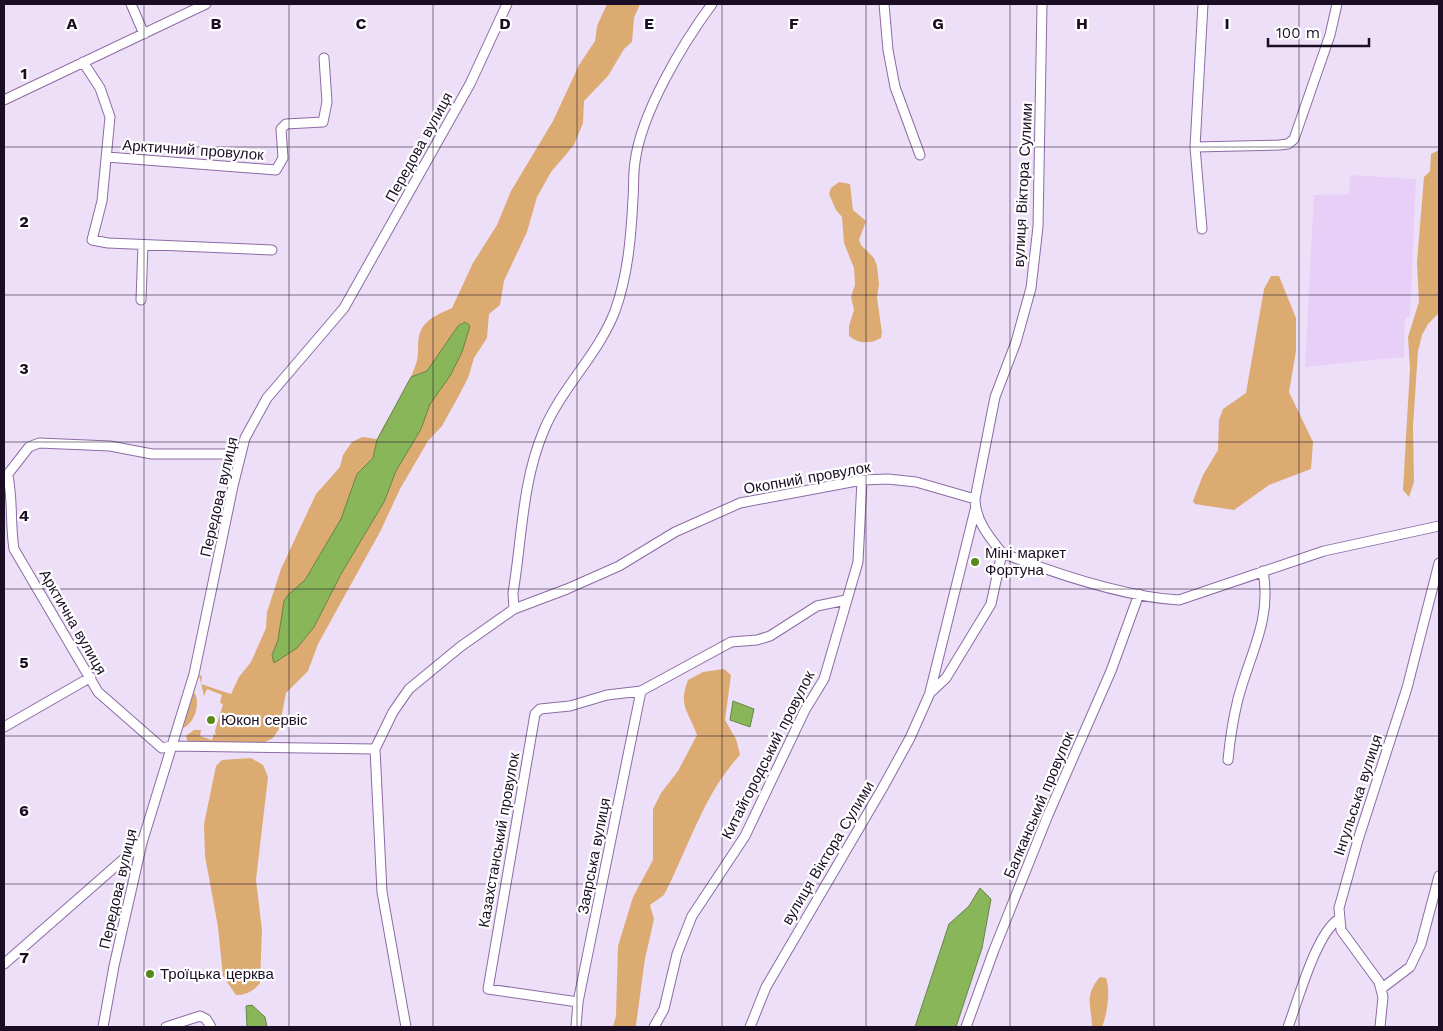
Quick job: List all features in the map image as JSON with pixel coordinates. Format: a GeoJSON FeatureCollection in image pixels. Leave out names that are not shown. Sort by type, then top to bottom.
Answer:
{"type":"FeatureCollection","features":[{"type":"Feature","properties":{"kind":"street"},"geometry":{"type":"LineString","coordinates":[[131,4],[144,34]]}},
{"type":"Feature","properties":{"kind":"street"},"geometry":{"type":"LineString","coordinates":[[4,100],[206,4]]}},
{"type":"Feature","properties":{"kind":"street","name":"Передова вулиця"},"geometry":{"type":"LineString","coordinates":[[103,1027],[114,966],[142,843],[194,674],[240,454],[254,419],[268,398],[338,317],[374,259],[470,84],[507,4]]}},
{"type":"Feature","properties":{"kind":"street"},"geometry":{"type":"LineString","coordinates":[[514,609],[513,593],[530,475],[543,431],[563,396],[593,353],[615,310],[628,261],[634,163],[639,139],[660,91],[701,19],[712,4]]}},
{"type":"Feature","properties":{"kind":"street"},"geometry":{"type":"LineString","coordinates":[[884,4],[888,50],[895,87],[920,155]]}},
{"type":"Feature","properties":{"kind":"street","name":"вулиця Віктора Сулими"},"geometry":{"type":"LineString","coordinates":[[750,1027],[766,987],[882,789],[910,738],[930,693],[975,510],[975,498],[995,397],[1016,342],[1031,288],[1038,226],[1042,4]]}},
{"type":"Feature","properties":{"kind":"street"},"geometry":{"type":"LineString","coordinates":[[1202,229],[1195,147],[1203,4]]}},
{"type":"Feature","properties":{"kind":"street"},"geometry":{"type":"LineString","coordinates":[[1195,147],[1279,145],[1288,144],[1294,139],[1330,35],[1336,4]]}},
{"type":"Feature","properties":{"kind":"street","name":"Арктичний провулок"},"geometry":{"type":"LineString","coordinates":[[107,157],[276,170],[283,158],[281,129],[286,124],[323,122],[327,102],[324,58]]}},
{"type":"Feature","properties":{"kind":"street","name":"Арктичний провулок"},"geometry":{"type":"LineString","coordinates":[[83,62],[100,88],[110,117],[102,201],[92,240],[143,245],[272,250]]}},
{"type":"Feature","properties":{"kind":"street"},"geometry":{"type":"LineString","coordinates":[[141,300],[143,245]]}},
{"type":"Feature","properties":{"kind":"street","name":"Арктична вулиця"},"geometry":{"type":"LineString","coordinates":[[171,746],[162,748],[98,692],[91,677],[14,548],[10,527],[13,497],[6,478],[29,448],[39,443],[110,446],[152,454],[240,454]]}},
{"type":"Feature","properties":{"kind":"street","name":"Окопний провулок"},"geometry":{"type":"LineString","coordinates":[[375,749],[393,712],[409,689],[460,647],[514,609],[568,589],[619,566],[675,532],[740,503],[862,480],[888,479],[916,482],[975,498]]}},
{"type":"Feature","properties":{"kind":"street","name":"Китайгородський провулок"},"geometry":{"type":"LineString","coordinates":[[654,1027],[664,1009],[677,954],[692,916],[745,836],[805,710],[824,679],[858,562],[862,480]]}},
{"type":"Feature","properties":{"kind":"street","name":"вулиця Віктора Сулими"},"geometry":{"type":"LineString","coordinates":[[930,693],[946,678],[994,596],[1002,553],[986,533],[975,510]]}},
{"type":"Feature","properties":{"kind":"street"},"geometry":{"type":"LineString","coordinates":[[1002,553],[1039,568],[1159,599],[1179,600],[1324,551],[1439,526]]}},
{"type":"Feature","properties":{"kind":"street","name":"Інгульська вулиця"},"geometry":{"type":"LineString","coordinates":[[1339,919],[1342,892],[1407,688],[1439,563]]}},
{"type":"Feature","properties":{"kind":"street"},"geometry":{"type":"LineString","coordinates":[[1228,760],[1231,730],[1239,698],[1266,611],[1267,591],[1263,571]]}},
{"type":"Feature","properties":{"kind":"street","name":"Балканський провулок"},"geometry":{"type":"LineString","coordinates":[[966,1027],[994,950],[1048,815],[1111,671],[1139,594]]}},
{"type":"Feature","properties":{"kind":"street"},"geometry":{"type":"LineString","coordinates":[[640,691],[731,642],[757,640],[770,636],[816,606],[846,600]]}},
{"type":"Feature","properties":{"kind":"street"},"geometry":{"type":"LineString","coordinates":[[4,727],[91,677]]}},
{"type":"Feature","properties":{"kind":"street","name":"Казахстанський провулок"},"geometry":{"type":"LineString","coordinates":[[578,1002],[488,989],[535,714],[540,709],[570,706],[598,697],[640,691]]}},
{"type":"Feature","properties":{"kind":"street","name":"Заярська вулиця"},"geometry":{"type":"LineString","coordinates":[[576,1027],[578,1002],[640,691]]}},
{"type":"Feature","properties":{"kind":"street"},"geometry":{"type":"LineString","coordinates":[[171,746],[278,746],[375,749],[382,892],[406,1027]]}},
{"type":"Feature","properties":{"kind":"street"},"geometry":{"type":"LineString","coordinates":[[4,964],[142,843]]}},
{"type":"Feature","properties":{"kind":"street"},"geometry":{"type":"LineString","coordinates":[[1381,989],[1410,967],[1421,944],[1439,876]]}},
{"type":"Feature","properties":{"kind":"street"},"geometry":{"type":"LineString","coordinates":[[1288,1027],[1320,942],[1332,923],[1339,919],[1342,930],[1372,972],[1381,989],[1383,1014],[1380,1027]]}},
{"type":"Feature","properties":{"kind":"street"},"geometry":{"type":"LineString","coordinates":[[166,1027],[200,1016],[206,1019],[211,1027]]}},
{"type":"Feature","properties":{"kind":"shaded area"},"geometry":{"type":"Polygon","coordinates":[[[607,4],[640,4],[634,18],[632,42],[624,49],[608,76],[584,101],[583,123],[574,145],[551,172],[537,197],[527,232],[504,281],[500,305],[489,314],[487,338],[474,358],[468,378],[442,426],[428,441],[400,489],[381,530],[318,644],[308,671],[286,693],[279,729],[273,738],[263,743],[188,744],[186,736],[194,730],[201,730],[200,736],[212,740],[214,734],[216,735],[215,731],[223,704],[220,703],[222,695],[207,689],[204,696],[201,684],[231,694],[239,677],[251,662],[266,628],[267,612],[281,569],[316,494],[340,467],[343,455],[352,442],[362,437],[377,439],[412,374],[417,360],[421,330],[431,319],[452,308],[473,263],[497,225],[511,191],[553,121],[579,65],[595,41],[597,26],[607,4]]]}},
{"type":"Feature","properties":{"kind":"shaded area"},"geometry":{"type":"Polygon","coordinates":[[[1439,150],[1439,313],[1428,324],[1422,335],[1418,351],[1413,426],[1414,482],[1409,497],[1403,490],[1410,368],[1408,337],[1419,302],[1417,262],[1424,177],[1430,171],[1431,154],[1439,150]]]}},
{"type":"Feature","properties":{"kind":"shaded area"},"geometry":{"type":"Polygon","coordinates":[[[1350,175],[1416,179],[1410,315],[1405,319],[1404,357],[1305,367],[1314,195],[1349,194],[1350,175]]]}},
{"type":"Feature","properties":{"kind":"shaded area"},"geometry":{"type":"Polygon","coordinates":[[[839,182],[850,184],[853,210],[866,221],[859,240],[861,245],[874,258],[877,266],[879,284],[877,298],[882,333],[881,338],[873,341],[860,342],[849,336],[849,326],[854,310],[851,297],[855,285],[854,268],[844,243],[842,217],[836,210],[829,194],[831,188],[839,182]]]}},
{"type":"Feature","properties":{"kind":"shaded area"},"geometry":{"type":"Polygon","coordinates":[[[1271,276],[1279,276],[1296,318],[1296,351],[1289,392],[1313,442],[1311,469],[1269,485],[1234,510],[1195,504],[1193,501],[1203,475],[1218,450],[1219,420],[1223,409],[1246,393],[1264,289],[1271,276]]]}},
{"type":"Feature","properties":{"kind":"shaded area"},"geometry":{"type":"Polygon","coordinates":[[[465,322],[470,326],[462,352],[450,376],[430,404],[421,429],[396,471],[384,502],[341,574],[314,627],[297,648],[274,663],[272,655],[278,640],[284,601],[305,580],[341,519],[357,474],[373,458],[377,440],[411,377],[427,371],[458,326],[465,322]]]}},
{"type":"Feature","properties":{"kind":"shaded area"},"geometry":{"type":"Polygon","coordinates":[[[724,669],[731,675],[725,720],[736,739],[740,755],[727,771],[706,804],[664,895],[650,905],[654,919],[645,959],[636,1025],[634,1027],[613,1027],[616,1016],[618,946],[633,897],[653,860],[653,809],[661,793],[678,771],[697,735],[685,708],[685,689],[688,680],[703,672],[724,669]]]}},
{"type":"Feature","properties":{"kind":"shaded area"},"geometry":{"type":"Polygon","coordinates":[[[194,692],[197,701],[196,712],[191,722],[183,728],[194,692]]]}},
{"type":"Feature","properties":{"kind":"shaded area"},"geometry":{"type":"Polygon","coordinates":[[[733,701],[754,709],[750,727],[730,720],[733,701]]]}},
{"type":"Feature","properties":{"kind":"shaded area"},"geometry":{"type":"Polygon","coordinates":[[[251,758],[263,765],[268,777],[256,880],[262,930],[260,983],[249,992],[236,995],[223,976],[218,927],[205,856],[204,824],[216,766],[222,760],[251,758]]]}},
{"type":"Feature","properties":{"kind":"shaded area"},"geometry":{"type":"Polygon","coordinates":[[[980,888],[991,899],[982,948],[956,1027],[915,1027],[949,924],[969,906],[980,888]]]}},
{"type":"Feature","properties":{"kind":"shaded area"},"geometry":{"type":"Polygon","coordinates":[[[1100,977],[1106,978],[1107,1010],[1102,1027],[1092,1027],[1090,996],[1100,977]]]}},
{"type":"Feature","properties":{"kind":"shaded area"},"geometry":{"type":"Polygon","coordinates":[[[252,1005],[265,1017],[267,1027],[247,1027],[246,1006],[252,1005]]]}},
{"type":"Feature","properties":{"kind":"place","name":"Міні маркет Фортуна"},"geometry":{"type":"Point","coordinates":[975,562]}},
{"type":"Feature","properties":{"kind":"place","name":"Юкон сервіс"},"geometry":{"type":"Point","coordinates":[211,720]}},
{"type":"Feature","properties":{"kind":"place","name":"Троїцька церква"},"geometry":{"type":"Point","coordinates":[150,974]}}]}
